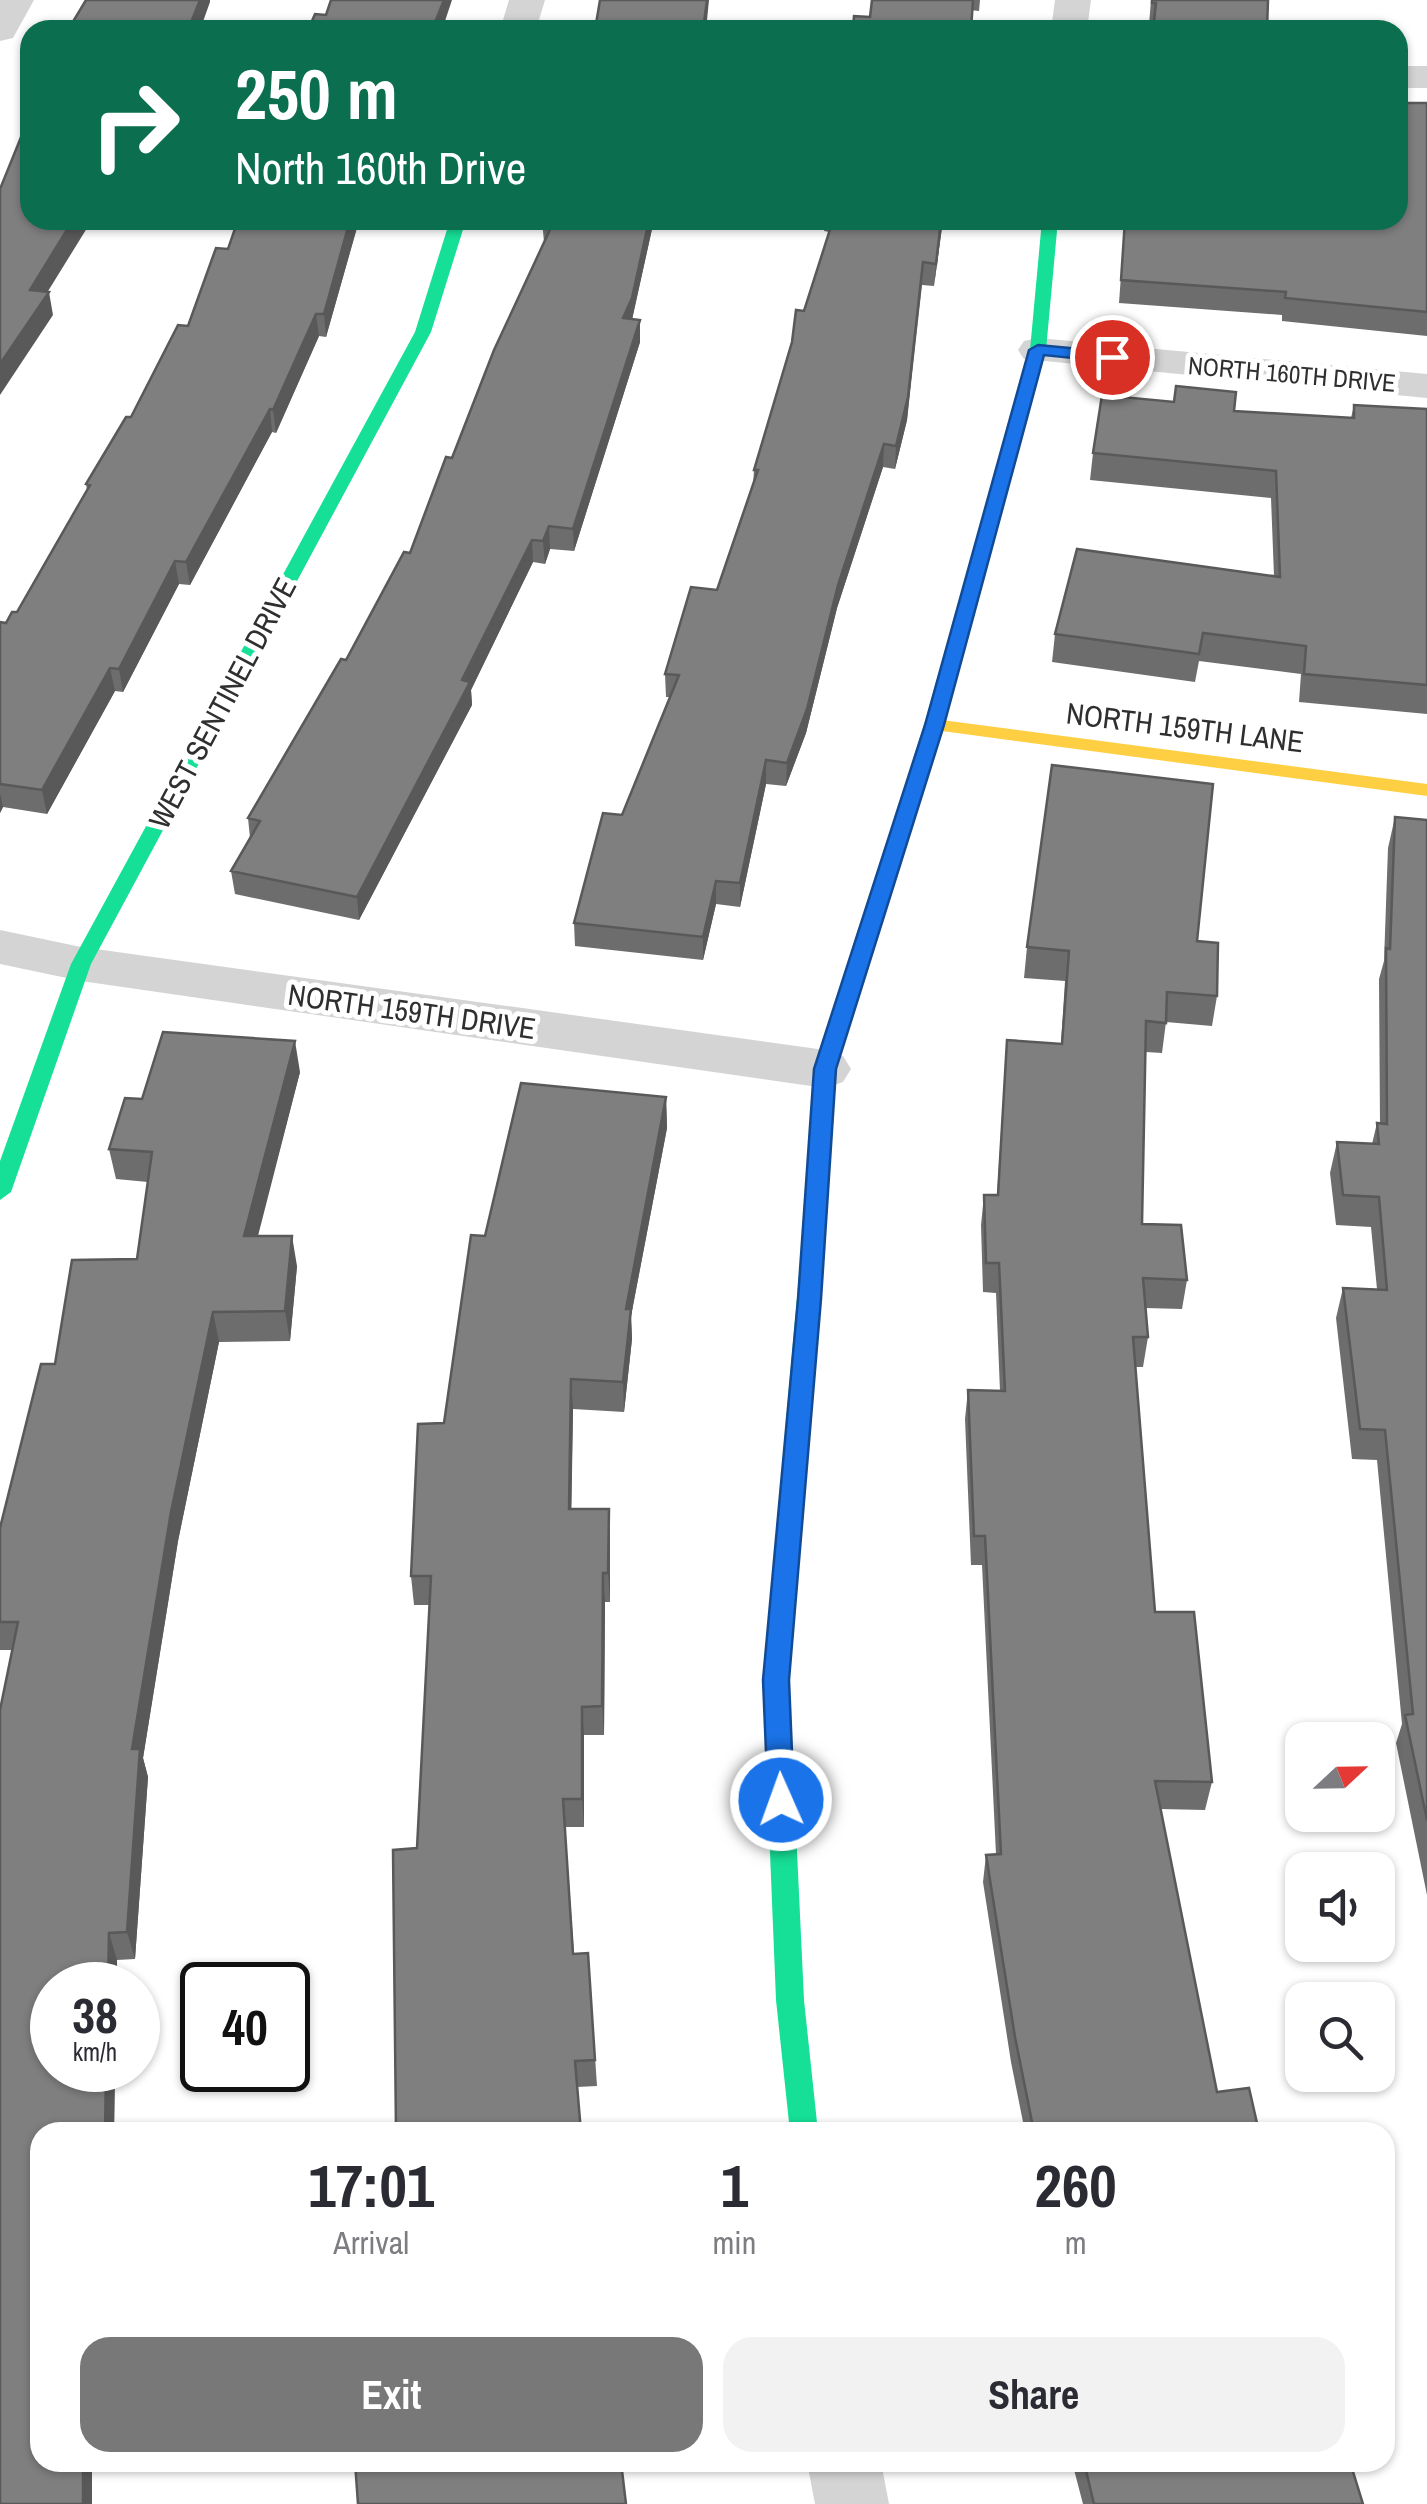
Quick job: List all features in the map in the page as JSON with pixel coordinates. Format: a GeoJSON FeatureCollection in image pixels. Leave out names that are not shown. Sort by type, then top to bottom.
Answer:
{"type":"FeatureCollection","features":[{"type":"Feature","properties":{"kind":"street"},"geometry":{"type":"LineString","coordinates":[[0,30],[16,0]]}},
{"type":"Feature","properties":{"kind":"street","name":"WEST SENTINEL DRIVE"},"geometry":{"type":"LineString","coordinates":[[0,1192],[81,964],[423,332],[455,230]]}},
{"type":"Feature","properties":{"kind":"street"},"geometry":{"type":"LineString","coordinates":[[803,2122],[790,2000],[776,1680],[810,1299],[825,1069],[934,725],[1038,350],[1049,230]]}},
{"type":"Feature","properties":{"kind":"street","name":"NORTH 160TH DRIVE"},"geometry":{"type":"LineString","coordinates":[[1038,350],[1427,386]]}},
{"type":"Feature","properties":{"kind":"street","name":"NORTH 159TH LANE"},"geometry":{"type":"LineString","coordinates":[[934,725],[1427,790]]}},
{"type":"Feature","properties":{"kind":"street","name":"NORTH 159TH DRIVE"},"geometry":{"type":"LineString","coordinates":[[0,947],[81,964],[825,1069]]}},
{"type":"Feature","properties":{"kind":"street"},"geometry":{"type":"LineString","coordinates":[[846,2472],[852,2504]]}},
{"type":"Feature","properties":{"kind":"building"},"geometry":{"type":"Polygon","coordinates":[[[86,0],[200,0],[192,20],[74,20],[86,0]]]}},
{"type":"Feature","properties":{"kind":"building"},"geometry":{"type":"Polygon","coordinates":[[[331,0],[444,0],[436,20],[312,20],[315,14],[326,15],[331,0]]]}},
{"type":"Feature","properties":{"kind":"building"},"geometry":{"type":"Polygon","coordinates":[[[600,0],[707,0],[704,20],[597,20],[600,0]]]}},
{"type":"Feature","properties":{"kind":"building"},"geometry":{"type":"Polygon","coordinates":[[[872,0],[973,0],[972,20],[854,20],[854,16],[870,17],[872,0]]]}},
{"type":"Feature","properties":{"kind":"building"},"geometry":{"type":"Polygon","coordinates":[[[1268,0],[1267,20],[1154,20],[1156,3],[1152,3],[1268,0]]]}},
{"type":"Feature","properties":{"kind":"building"},"geometry":{"type":"Polygon","coordinates":[[[1408,103],[1427,103],[1427,312],[1285,298],[1286,292],[1121,280],[1124,230],[1408,230],[1408,103]]]}},
{"type":"Feature","properties":{"kind":"building"},"geometry":{"type":"Polygon","coordinates":[[[20,140],[20,230],[67,230],[30,290],[49,292],[0,364],[0,189],[20,140]]]}},
{"type":"Feature","properties":{"kind":"building"},"geometry":{"type":"Polygon","coordinates":[[[235,230],[347,230],[324,314],[316,314],[273,410],[270,409],[186,562],[175,561],[119,669],[110,668],[42,790],[0,784],[0,622],[6,623],[12,612],[17,612],[90,485],[86,484],[126,417],[131,417],[178,325],[188,326],[216,248],[228,249],[235,230]]]}},
{"type":"Feature","properties":{"kind":"building"},"geometry":{"type":"Polygon","coordinates":[[[550,230],[647,230],[632,298],[623,318],[640,320],[573,529],[549,526],[543,541],[532,540],[462,680],[470,682],[357,897],[231,871],[260,821],[248,818],[341,659],[346,660],[404,552],[410,553],[446,457],[452,458],[494,350],[550,230]]]}},
{"type":"Feature","properties":{"kind":"building"},"geometry":{"type":"Polygon","coordinates":[[[830,230],[940,230],[936,264],[923,262],[908,397],[896,446],[884,444],[838,585],[807,709],[787,763],[766,760],[740,883],[716,881],[703,937],[574,923],[603,813],[622,815],[679,675],[665,674],[691,587],[717,590],[758,470],[754,470],[792,342],[796,310],[804,311],[830,230]]]}},
{"type":"Feature","properties":{"kind":"building"},"geometry":{"type":"Polygon","coordinates":[[[1176,386],[1236,392],[1234,411],[1354,418],[1354,405],[1427,409],[1427,685],[1304,674],[1306,646],[1203,633],[1199,654],[1055,634],[1077,549],[1280,577],[1276,471],[1093,453],[1102,395],[1174,402],[1176,386]]]}},
{"type":"Feature","properties":{"kind":"building"},"geometry":{"type":"Polygon","coordinates":[[[1052,765],[1213,784],[1197,941],[1218,943],[1217,996],[1167,992],[1166,1023],[1146,1021],[1142,1224],[1181,1225],[1187,1280],[1143,1278],[1148,1337],[1133,1337],[1155,1612],[1194,1612],[1212,1782],[1155,1781],[1217,2092],[1249,2088],[1257,2122],[1032,2122],[1015,2037],[986,1855],[1001,1854],[985,1536],[974,1536],[968,1390],[1005,1391],[999,1263],[986,1263],[984,1195],[998,1195],[1007,1040],[1062,1044],[1069,951],[1027,947],[1052,765]]]}},
{"type":"Feature","properties":{"kind":"building"},"geometry":{"type":"Polygon","coordinates":[[[1395,817],[1427,820],[1427,1820],[1405,1715],[1413,1714],[1385,1430],[1360,1429],[1343,1288],[1387,1290],[1379,1197],[1343,1195],[1337,1142],[1379,1144],[1377,1123],[1387,1124],[1386,948],[1390,949],[1395,817]]]}},
{"type":"Feature","properties":{"kind":"building"},"geometry":{"type":"Polygon","coordinates":[[[163,1032],[295,1041],[244,1236],[292,1236],[285,1311],[213,1312],[171,1512],[132,1749],[140,1749],[127,1932],[109,1933],[108,1962],[30,1962],[30,2092],[106,2092],[105,2122],[30,2122],[30,2472],[83,2472],[83,2504],[0,2504],[0,1710],[18,1622],[0,1622],[0,1528],[41,1364],[55,1364],[72,1260],[137,1259],[152,1152],[109,1149],[125,1098],[142,1099],[163,1032]]]}},
{"type":"Feature","properties":{"kind":"building"},"geometry":{"type":"Polygon","coordinates":[[[521,1083],[666,1097],[626,1309],[631,1309],[623,1382],[571,1379],[569,1509],[609,1509],[608,1573],[603,1573],[602,1706],[582,1707],[582,1799],[563,1799],[573,1954],[588,1953],[595,2060],[575,2061],[580,2122],[396,2122],[393,1850],[417,1848],[431,1576],[411,1576],[418,1424],[444,1423],[471,1235],[485,1236],[521,1083]]]}},
{"type":"Feature","properties":{"kind":"building"},"geometry":{"type":"Polygon","coordinates":[[[356,2472],[622,2472],[626,2504],[358,2504],[356,2472]]]}},
{"type":"Feature","properties":{"kind":"building"},"geometry":{"type":"Polygon","coordinates":[[[1086,2472],[1353,2472],[1363,2504],[1094,2504],[1086,2472]]]}},
{"type":"Feature","properties":{"kind":"traffic: fast"},"geometry":{"type":"LineString","coordinates":[[0,1192],[81,964],[423,332],[455,230]]}},
{"type":"Feature","properties":{"kind":"traffic: fast"},"geometry":{"type":"LineString","coordinates":[[899,837],[1038,350],[1049,230]]}},
{"type":"Feature","properties":{"kind":"traffic: fast"},"geometry":{"type":"LineString","coordinates":[[803,2122],[790,2000],[776,1681],[816,1207]]}},
{"type":"Feature","properties":{"kind":"traffic: slow"},"geometry":{"type":"LineString","coordinates":[[934,725],[1427,790]]}},
{"type":"Feature","properties":{"kind":"traffic: slow"},"geometry":{"type":"LineString","coordinates":[[816,1207],[825,1069],[899,837]]}},
{"type":"Feature","properties":{"kind":"route"},"geometry":{"type":"LineString","coordinates":[[781,1800],[776,1680],[810,1299],[825,1069],[934,725],[1038,350],[1112,357]]}}]}
